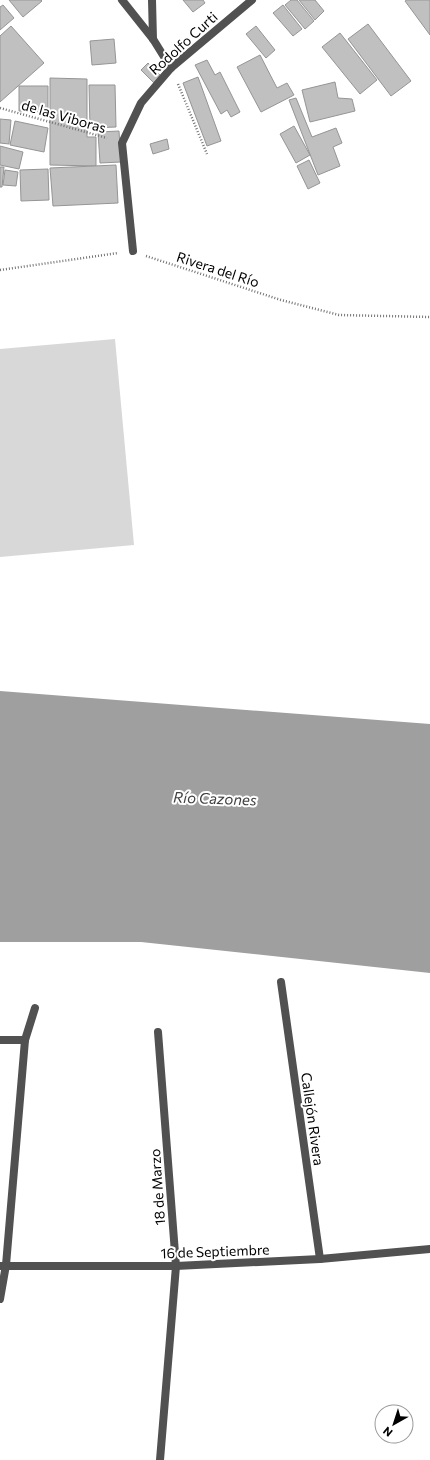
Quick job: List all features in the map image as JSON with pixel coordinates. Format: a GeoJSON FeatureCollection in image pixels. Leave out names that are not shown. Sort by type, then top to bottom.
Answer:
{"type":"FeatureCollection","features":[{"type":"Feature","properties":{"kind":"street"},"geometry":{"type":"LineString","coordinates":[[122,0],[153,39],[171,68]]}},
{"type":"Feature","properties":{"kind":"street"},"geometry":{"type":"LineString","coordinates":[[152,0],[153,39]]}},
{"type":"Feature","properties":{"kind":"street","name":"Rodolfo Curti"},"geometry":{"type":"LineString","coordinates":[[122,143],[141,103],[171,68],[252,0]]}},
{"type":"Feature","properties":{"kind":"street"},"geometry":{"type":"LineString","coordinates":[[122,143],[133,251]]}},
{"type":"Feature","properties":{"kind":"street","name":"Callejón Rivera"},"geometry":{"type":"LineString","coordinates":[[281,982],[320,1259]]}},
{"type":"Feature","properties":{"kind":"street"},"geometry":{"type":"LineString","coordinates":[[0,1299],[25,1040],[35,1008]]}},
{"type":"Feature","properties":{"kind":"street","name":"18 de Marzo"},"geometry":{"type":"LineString","coordinates":[[158,1032],[176,1266],[160,1460]]}},
{"type":"Feature","properties":{"kind":"street"},"geometry":{"type":"LineString","coordinates":[[0,1040],[25,1040]]}},
{"type":"Feature","properties":{"kind":"street","name":"16 de Septiembre"},"geometry":{"type":"LineString","coordinates":[[3,1266],[176,1266],[320,1259],[430,1249]]}},
{"type":"Feature","properties":{"kind":"path"},"geometry":{"type":"LineString","coordinates":[[171,68],[207,154]]}},
{"type":"Feature","properties":{"kind":"path","name":"de las Viboras"},"geometry":{"type":"LineString","coordinates":[[0,108],[122,143]]}},
{"type":"Feature","properties":{"kind":"path","name":"Rivera del Río"},"geometry":{"type":"LineString","coordinates":[[0,270],[133,251],[281,300],[339,315],[430,317]]}},
{"type":"Feature","properties":{"kind":"shaded area"},"geometry":{"type":"Polygon","coordinates":[[[115,339],[134,545],[0,557],[0,349],[115,339]]]}},
{"type":"Feature","properties":{"kind":"water","name":"Río Cazones"},"geometry":{"type":"Polygon","coordinates":[[[0,691],[430,724],[430,973],[141,942],[0,942],[0,691]]]}},
{"type":"Feature","properties":{"kind":"building"},"geometry":{"type":"Polygon","coordinates":[[[9,0],[41,0],[42,1],[23,17],[9,0]]]}},
{"type":"Feature","properties":{"kind":"building"},"geometry":{"type":"Polygon","coordinates":[[[183,0],[203,0],[205,3],[193,12],[183,0]]]}},
{"type":"Feature","properties":{"kind":"building"},"geometry":{"type":"Polygon","coordinates":[[[291,0],[297,0],[314,21],[305,29],[285,5],[291,0]]]}},
{"type":"Feature","properties":{"kind":"building"},"geometry":{"type":"Polygon","coordinates":[[[299,0],[315,0],[324,11],[315,20],[299,0]]]}},
{"type":"Feature","properties":{"kind":"building"},"geometry":{"type":"Polygon","coordinates":[[[430,0],[430,35],[405,1],[430,0]]]}},
{"type":"Feature","properties":{"kind":"building"},"geometry":{"type":"Polygon","coordinates":[[[3,5],[14,18],[0,30],[0,7],[3,5]]]}},
{"type":"Feature","properties":{"kind":"building"},"geometry":{"type":"Polygon","coordinates":[[[283,5],[302,29],[293,36],[273,13],[283,5]]]}},
{"type":"Feature","properties":{"kind":"building"},"geometry":{"type":"Polygon","coordinates":[[[368,24],[411,81],[391,96],[348,39],[368,24]]]}},
{"type":"Feature","properties":{"kind":"building"},"geometry":{"type":"Polygon","coordinates":[[[11,26],[44,63],[0,102],[0,36],[11,26]]]}},
{"type":"Feature","properties":{"kind":"building"},"geometry":{"type":"Polygon","coordinates":[[[256,26],[275,50],[266,58],[246,34],[256,26]]]}},
{"type":"Feature","properties":{"kind":"building"},"geometry":{"type":"Polygon","coordinates":[[[340,33],[377,80],[360,94],[322,47],[340,33]]]}},
{"type":"Feature","properties":{"kind":"building"},"geometry":{"type":"Polygon","coordinates":[[[114,39],[116,63],[92,65],[90,41],[114,39]]]}},
{"type":"Feature","properties":{"kind":"building"},"geometry":{"type":"Polygon","coordinates":[[[260,55],[277,88],[287,83],[294,95],[261,112],[237,67],[260,55]]]}},
{"type":"Feature","properties":{"kind":"building"},"geometry":{"type":"Polygon","coordinates":[[[207,60],[215,75],[220,72],[240,112],[231,117],[227,110],[221,114],[195,65],[207,60]]]}},
{"type":"Feature","properties":{"kind":"building"},"geometry":{"type":"Polygon","coordinates":[[[148,63],[161,76],[154,83],[141,70],[148,63]]]}},
{"type":"Feature","properties":{"kind":"building"},"geometry":{"type":"Polygon","coordinates":[[[198,77],[221,141],[207,146],[183,83],[198,77]]]}},
{"type":"Feature","properties":{"kind":"building"},"geometry":{"type":"Polygon","coordinates":[[[50,78],[87,79],[87,137],[96,137],[96,166],[50,165],[50,78]]]}},
{"type":"Feature","properties":{"kind":"building"},"geometry":{"type":"Polygon","coordinates":[[[335,82],[338,98],[352,99],[355,111],[310,122],[302,90],[335,82]]]}},
{"type":"Feature","properties":{"kind":"building"},"geometry":{"type":"Polygon","coordinates":[[[89,85],[115,85],[116,127],[90,128],[89,85]]]}},
{"type":"Feature","properties":{"kind":"building"},"geometry":{"type":"Polygon","coordinates":[[[19,86],[48,86],[48,112],[19,111],[19,86]]]}},
{"type":"Feature","properties":{"kind":"building"},"geometry":{"type":"Polygon","coordinates":[[[296,98],[312,137],[336,128],[342,143],[333,147],[340,166],[318,175],[289,100],[296,98]]]}},
{"type":"Feature","properties":{"kind":"building"},"geometry":{"type":"Polygon","coordinates":[[[0,119],[11,120],[9,144],[0,143],[0,119]]]}},
{"type":"Feature","properties":{"kind":"building"},"geometry":{"type":"Polygon","coordinates":[[[15,121],[48,128],[44,152],[10,145],[15,121]]]}},
{"type":"Feature","properties":{"kind":"building"},"geometry":{"type":"Polygon","coordinates":[[[294,126],[310,155],[296,163],[280,134],[294,126]]]}},
{"type":"Feature","properties":{"kind":"building"},"geometry":{"type":"Polygon","coordinates":[[[119,131],[121,162],[100,163],[98,132],[119,131]]]}},
{"type":"Feature","properties":{"kind":"building"},"geometry":{"type":"Polygon","coordinates":[[[167,139],[169,149],[153,154],[150,144],[167,139]]]}},
{"type":"Feature","properties":{"kind":"building"},"geometry":{"type":"Polygon","coordinates":[[[0,146],[23,152],[19,169],[0,165],[0,146]]]}},
{"type":"Feature","properties":{"kind":"building"},"geometry":{"type":"Polygon","coordinates":[[[309,160],[320,183],[308,189],[297,166],[309,160]]]}},
{"type":"Feature","properties":{"kind":"building"},"geometry":{"type":"Polygon","coordinates":[[[116,165],[118,203],[53,206],[50,168],[116,165]]]}},
{"type":"Feature","properties":{"kind":"building"},"geometry":{"type":"Polygon","coordinates":[[[0,167],[4,167],[2,187],[0,187],[0,167]]]}},
{"type":"Feature","properties":{"kind":"building"},"geometry":{"type":"Polygon","coordinates":[[[48,169],[49,200],[21,201],[20,170],[48,169]]]}},
{"type":"Feature","properties":{"kind":"building"},"geometry":{"type":"Polygon","coordinates":[[[5,170],[18,172],[16,186],[3,185],[5,170]]]}}]}
